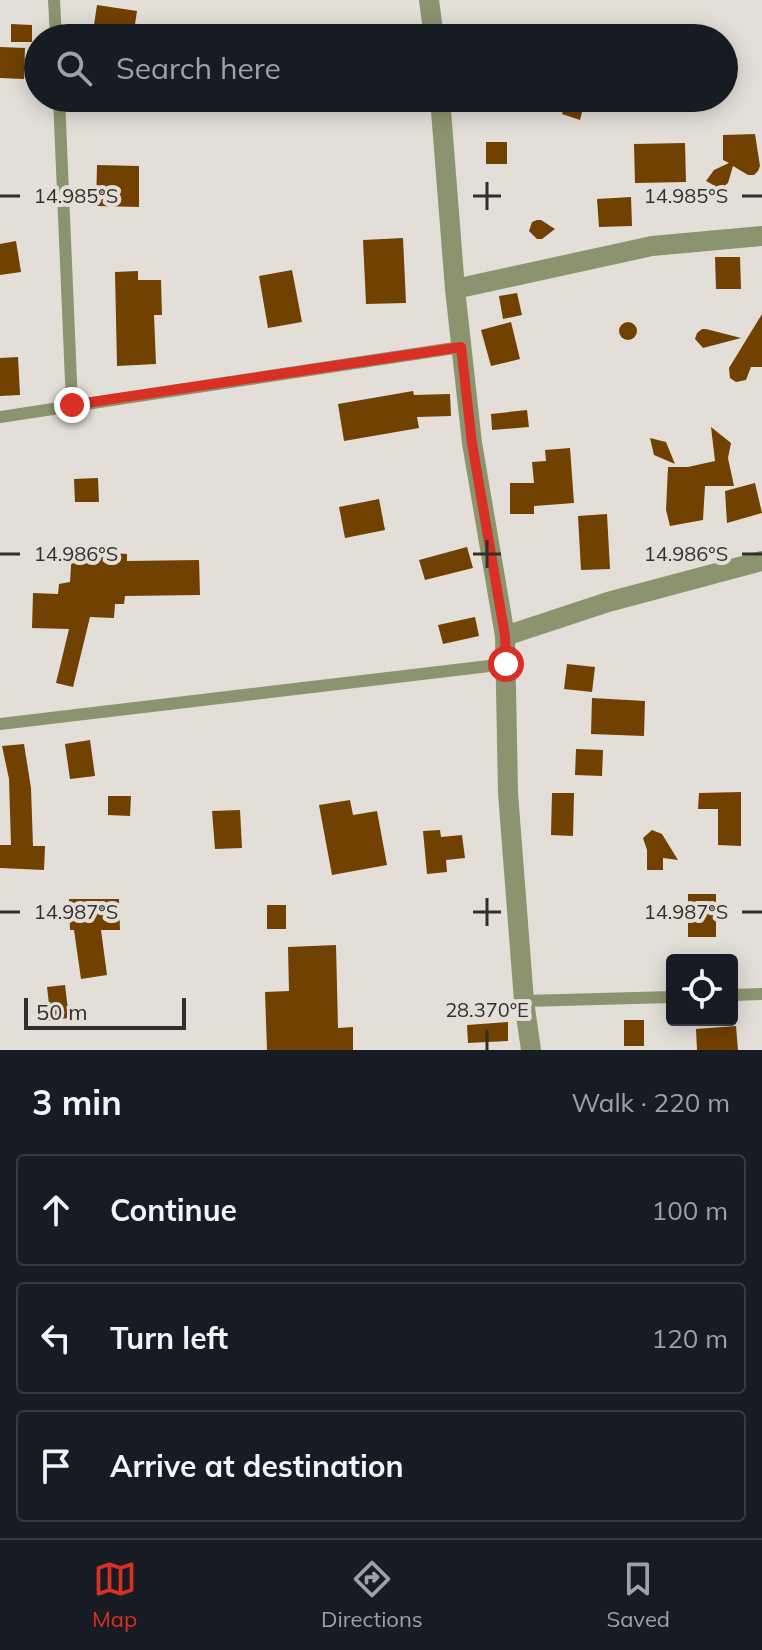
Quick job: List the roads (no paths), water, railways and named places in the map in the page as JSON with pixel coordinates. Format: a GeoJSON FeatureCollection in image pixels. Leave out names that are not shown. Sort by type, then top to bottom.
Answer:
{"type":"FeatureCollection","features":[{"type":"Feature","properties":{"kind":"street"},"geometry":{"type":"LineString","coordinates":[[429,0],[432,24]]}},
{"type":"Feature","properties":{"kind":"street"},"geometry":{"type":"LineString","coordinates":[[441,112],[455,289],[472,443],[505,636],[508,793],[524,1001],[531,1050]]}},
{"type":"Feature","properties":{"kind":"street"},"geometry":{"type":"LineString","coordinates":[[455,289],[652,246],[762,236]]}},
{"type":"Feature","properties":{"kind":"street"},"geometry":{"type":"LineString","coordinates":[[505,636],[608,602],[762,561]]}},
{"type":"Feature","properties":{"kind":"lane"},"geometry":{"type":"LineString","coordinates":[[54,0],[55,24]]}},
{"type":"Feature","properties":{"kind":"lane"},"geometry":{"type":"LineString","coordinates":[[60,112],[72,405]]}},
{"type":"Feature","properties":{"kind":"lane"},"geometry":{"type":"LineString","coordinates":[[0,417],[461,347]]}},
{"type":"Feature","properties":{"kind":"lane"},"geometry":{"type":"LineString","coordinates":[[0,724],[506,664]]}},
{"type":"Feature","properties":{"kind":"lane"},"geometry":{"type":"LineString","coordinates":[[738,995],[762,994]]}},
{"type":"Feature","properties":{"kind":"lane"},"geometry":{"type":"LineString","coordinates":[[524,1001],[666,997]]}}]}
